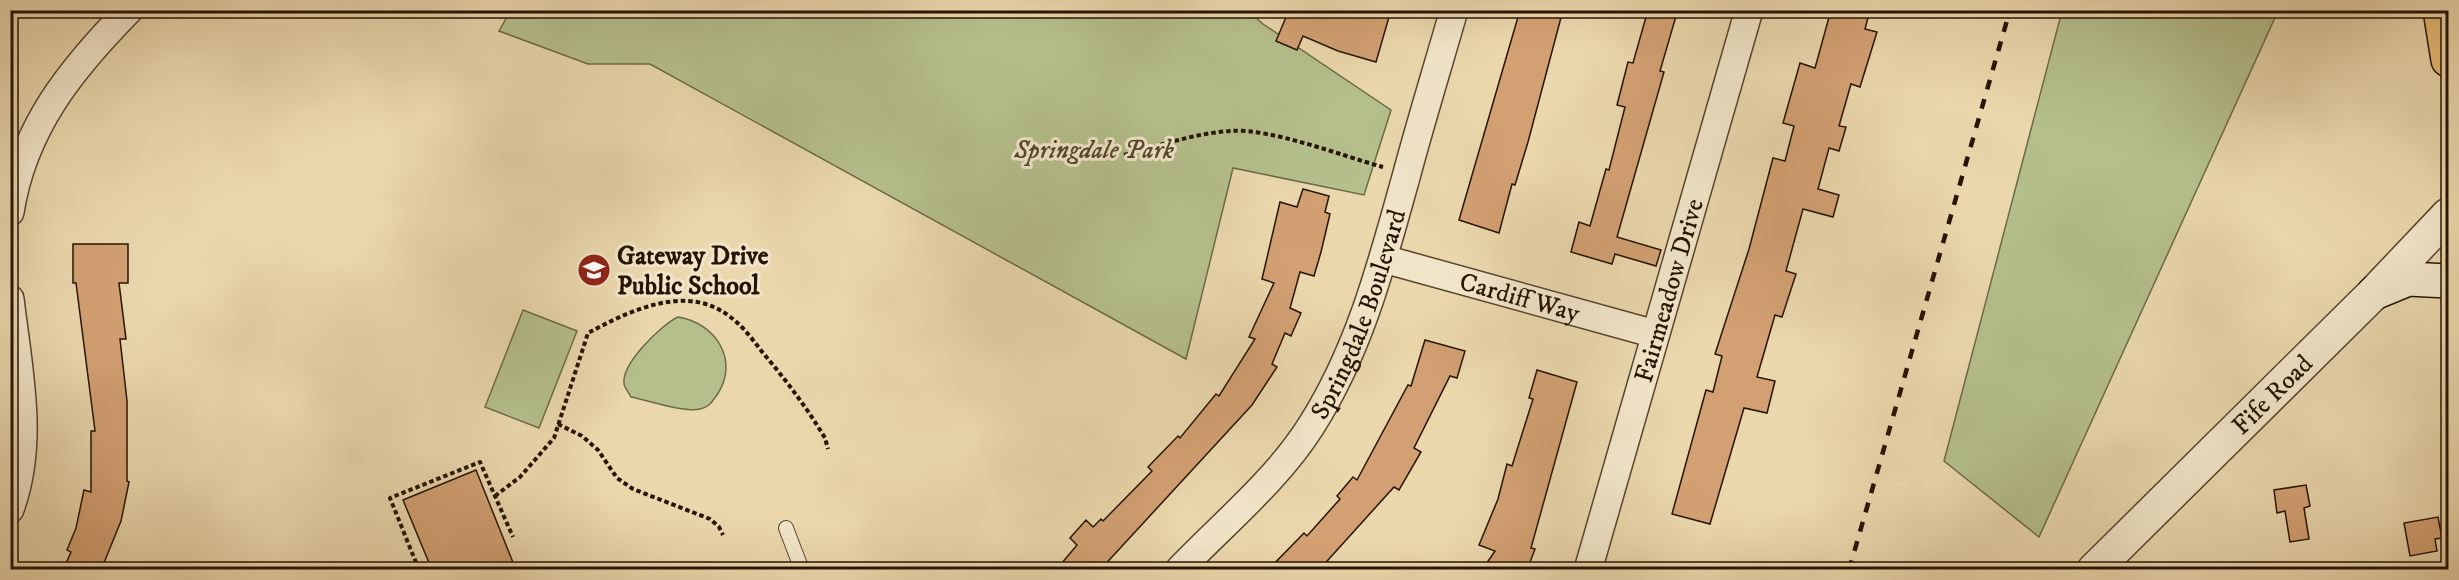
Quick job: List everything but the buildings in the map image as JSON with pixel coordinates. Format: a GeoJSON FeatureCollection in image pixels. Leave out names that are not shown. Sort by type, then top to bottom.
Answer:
{"type":"FeatureCollection","features":[{"type":"Feature","properties":{"kind":"main road"},"geometry":{"type":"LineString","coordinates":[[2440,10],[2448,60]]}},
{"type":"Feature","properties":{"kind":"street"},"geometry":{"type":"LineString","coordinates":[[10,212],[15,178],[37,126],[64,82],[129,10]]}},
{"type":"Feature","properties":{"kind":"street","name":"Springdale Boulevard"},"geometry":{"type":"LineString","coordinates":[[1179,570],[1279,467],[1310,428],[1336,384],[1357,341],[1384,259],[1454,10]]}},
{"type":"Feature","properties":{"kind":"street","name":"Fairmeadow Drive"},"geometry":{"type":"LineString","coordinates":[[1588,570],[1749,10]]}},
{"type":"Feature","properties":{"kind":"street","name":"Fife Road"},"geometry":{"type":"LineString","coordinates":[[2094,570],[2374,293],[2448,215]]}},
{"type":"Feature","properties":{"kind":"street","name":"Cardiff Way"},"geometry":{"type":"LineString","coordinates":[[1384,259],[1655,334]]}},
{"type":"Feature","properties":{"kind":"street"},"geometry":{"type":"LineString","coordinates":[[2374,293],[2408,279],[2448,280]]}},
{"type":"Feature","properties":{"kind":"street"},"geometry":{"type":"LineString","coordinates":[[10,299],[25,429],[18,487],[10,509]]}},
{"type":"Feature","properties":{"kind":"lane"},"geometry":{"type":"LineString","coordinates":[[786,528],[802,570]]}},
{"type":"Feature","properties":{"kind":"path"},"geometry":{"type":"LineString","coordinates":[[1124,156],[1208,134],[1249,132],[1407,174]]}},
{"type":"Feature","properties":{"kind":"path"},"geometry":{"type":"LineString","coordinates":[[495,496],[520,477],[554,438],[588,333],[625,314],[656,304],[685,301],[706,304],[728,314],[782,375],[814,419],[825,438],[828,449]]}},
{"type":"Feature","properties":{"kind":"path"},"geometry":{"type":"LineString","coordinates":[[558,424],[582,436],[598,450],[616,478],[625,484],[710,519],[719,527],[723,535]]}},
{"type":"Feature","properties":{"kind":"path"},"geometry":{"type":"LineString","coordinates":[[419,570],[390,498],[480,462],[513,537]]}},
{"type":"Feature","properties":{"kind":"green space","name":"Springdale Park"},"geometry":{"type":"Polygon","coordinates":[[[511,10],[1248,11],[1263,24],[1391,110],[1364,195],[1233,168],[1186,359],[650,64],[588,64],[499,31],[511,10]]]}},
{"type":"Feature","properties":{"kind":"green space"},"geometry":{"type":"Polygon","coordinates":[[[2062,11],[2278,11],[2039,537],[1944,461],[2062,11]]]}},
{"type":"Feature","properties":{"kind":"green space"},"geometry":{"type":"Polygon","coordinates":[[[523,310],[577,331],[539,428],[485,407],[523,310]]]}},
{"type":"Feature","properties":{"kind":"green space"},"geometry":{"type":"Polygon","coordinates":[[[678,317],[692,321],[713,335],[725,357],[726,369],[717,395],[706,407],[700,409],[676,408],[631,397],[624,384],[625,376],[635,356],[653,336],[678,317]]]}},
{"type":"Feature","properties":{"kind":"railway"},"geometry":{"type":"LineString","coordinates":[[1849,570],[2010,10]]}},
{"type":"Feature","properties":{"kind":"place","name":"Gateway Drive Public School"},"geometry":{"type":"Point","coordinates":[594,270]}}]}
